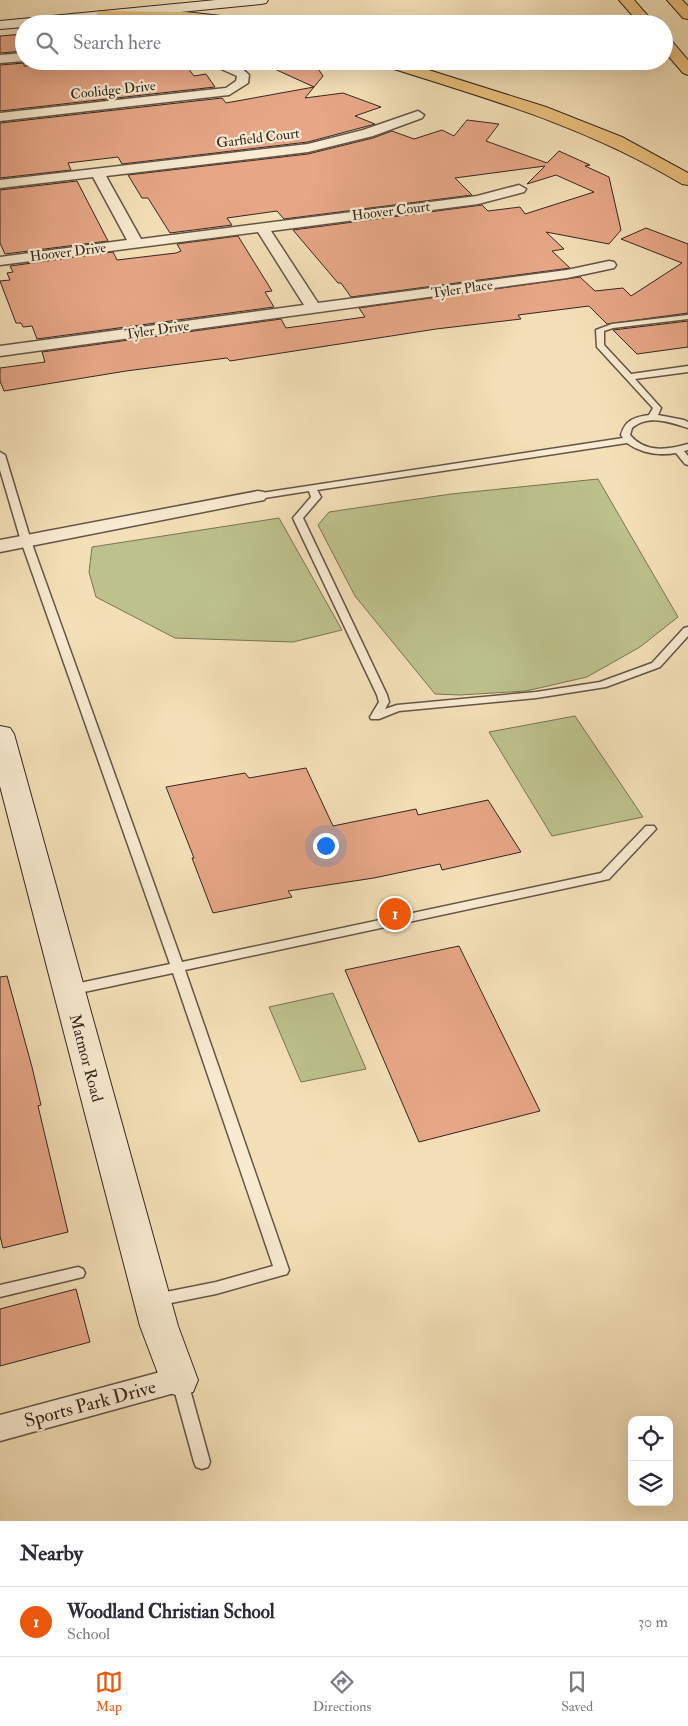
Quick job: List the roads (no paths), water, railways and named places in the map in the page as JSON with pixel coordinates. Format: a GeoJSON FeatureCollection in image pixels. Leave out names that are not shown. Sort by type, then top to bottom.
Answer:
{"type":"FeatureCollection","features":[{"type":"Feature","properties":{"kind":"highway"},"geometry":{"type":"LineString","coordinates":[[100,12],[152,0]]}},
{"type":"Feature","properties":{"kind":"highway"},"geometry":{"type":"LineString","coordinates":[[674,0],[688,15]]}},
{"type":"Feature","properties":{"kind":"highway"},"geometry":{"type":"LineString","coordinates":[[628,3],[639,15]]}},
{"type":"Feature","properties":{"kind":"highway"},"geometry":{"type":"LineString","coordinates":[[100,12],[164,15]]}},
{"type":"Feature","properties":{"kind":"highway"},"geometry":{"type":"LineString","coordinates":[[673,52],[688,70]]}},
{"type":"Feature","properties":{"kind":"highway"},"geometry":{"type":"LineString","coordinates":[[410,70],[571,123],[638,153],[688,180]]}},
{"type":"Feature","properties":{"kind":"main road"},"geometry":{"type":"LineString","coordinates":[[79,15],[190,0]]}},
{"type":"Feature","properties":{"kind":"main road"},"geometry":{"type":"LineString","coordinates":[[40,15],[261,0]]}},
{"type":"Feature","properties":{"kind":"main road"},"geometry":{"type":"LineString","coordinates":[[0,17],[15,16]]}},
{"type":"Feature","properties":{"kind":"main road"},"geometry":{"type":"LineString","coordinates":[[0,26],[15,24]]}},
{"type":"Feature","properties":{"kind":"main road","name":"Matmor Road"},"geometry":{"type":"LineString","coordinates":[[3,754],[159,1326],[179,1380]]}},
{"type":"Feature","properties":{"kind":"street"},"geometry":{"type":"LineString","coordinates":[[0,59],[15,58]]}},
{"type":"Feature","properties":{"kind":"street","name":"Coolidge Drive"},"geometry":{"type":"LineString","coordinates":[[0,117],[229,91],[242,83],[243,75],[235,70]]}},
{"type":"Feature","properties":{"kind":"street","name":"Garfield Court"},"geometry":{"type":"LineString","coordinates":[[0,184],[308,148],[368,133],[418,115]]}},
{"type":"Feature","properties":{"kind":"street"},"geometry":{"type":"LineString","coordinates":[[97,172],[136,243]]}},
{"type":"Feature","properties":{"kind":"street","name":"Hoover Court"},"geometry":{"type":"LineString","coordinates":[[262,228],[478,200],[519,189]]}},
{"type":"Feature","properties":{"kind":"street"},"geometry":{"type":"LineString","coordinates":[[262,228],[314,309]]}},
{"type":"Feature","properties":{"kind":"street","name":"Hoover Drive"},"geometry":{"type":"LineString","coordinates":[[0,261],[262,228]]}},
{"type":"Feature","properties":{"kind":"street","name":"Tyler Place"},"geometry":{"type":"LineString","coordinates":[[314,309],[567,274],[609,265]]}},
{"type":"Feature","properties":{"kind":"street","name":"Tyler Drive"},"geometry":{"type":"LineString","coordinates":[[0,351],[314,309]]}},
{"type":"Feature","properties":{"kind":"street"},"geometry":{"type":"LineString","coordinates":[[0,546],[258,496]]}},
{"type":"Feature","properties":{"kind":"street","name":"Sports Park Drive"},"geometry":{"type":"LineString","coordinates":[[0,1428],[179,1380]]}},
{"type":"Feature","properties":{"kind":"lane"},"geometry":{"type":"LineString","coordinates":[[653,417],[657,408],[600,345],[600,330],[612,326],[688,317]]}},
{"type":"Feature","properties":{"kind":"lane"},"geometry":{"type":"LineString","coordinates":[[629,377],[688,368]]}},
{"type":"Feature","properties":{"kind":"lane"},"geometry":{"type":"LineString","coordinates":[[628,440],[626,430],[635,421],[653,417],[677,420],[688,425]]}},
{"type":"Feature","properties":{"kind":"lane"},"geometry":{"type":"LineString","coordinates":[[258,496],[628,440],[646,449],[658,452],[688,447]]}},
{"type":"Feature","properties":{"kind":"lane"},"geometry":{"type":"LineString","coordinates":[[678,450],[688,462]]}},
{"type":"Feature","properties":{"kind":"lane"},"geometry":{"type":"LineString","coordinates":[[0,455],[26,541],[177,966],[282,1270],[216,1288],[152,1301]]}},
{"type":"Feature","properties":{"kind":"lane"},"geometry":{"type":"LineString","coordinates":[[312,488],[316,497],[298,518],[382,695],[384,702],[375,716],[397,708],[536,695],[602,685],[656,665],[688,630]]}},
{"type":"Feature","properties":{"kind":"lane"},"geometry":{"type":"LineString","coordinates":[[68,990],[606,876],[650,829]]}},
{"type":"Feature","properties":{"kind":"lane"},"geometry":{"type":"LineString","coordinates":[[0,1291],[78,1273]]}},
{"type":"Feature","properties":{"kind":"lane"},"geometry":{"type":"LineString","coordinates":[[179,1380],[202,1462]]}},
{"type":"Feature","properties":{"kind":"place","name":"Woodland Christian School"},"geometry":{"type":"Point","coordinates":[395,914]}}]}
